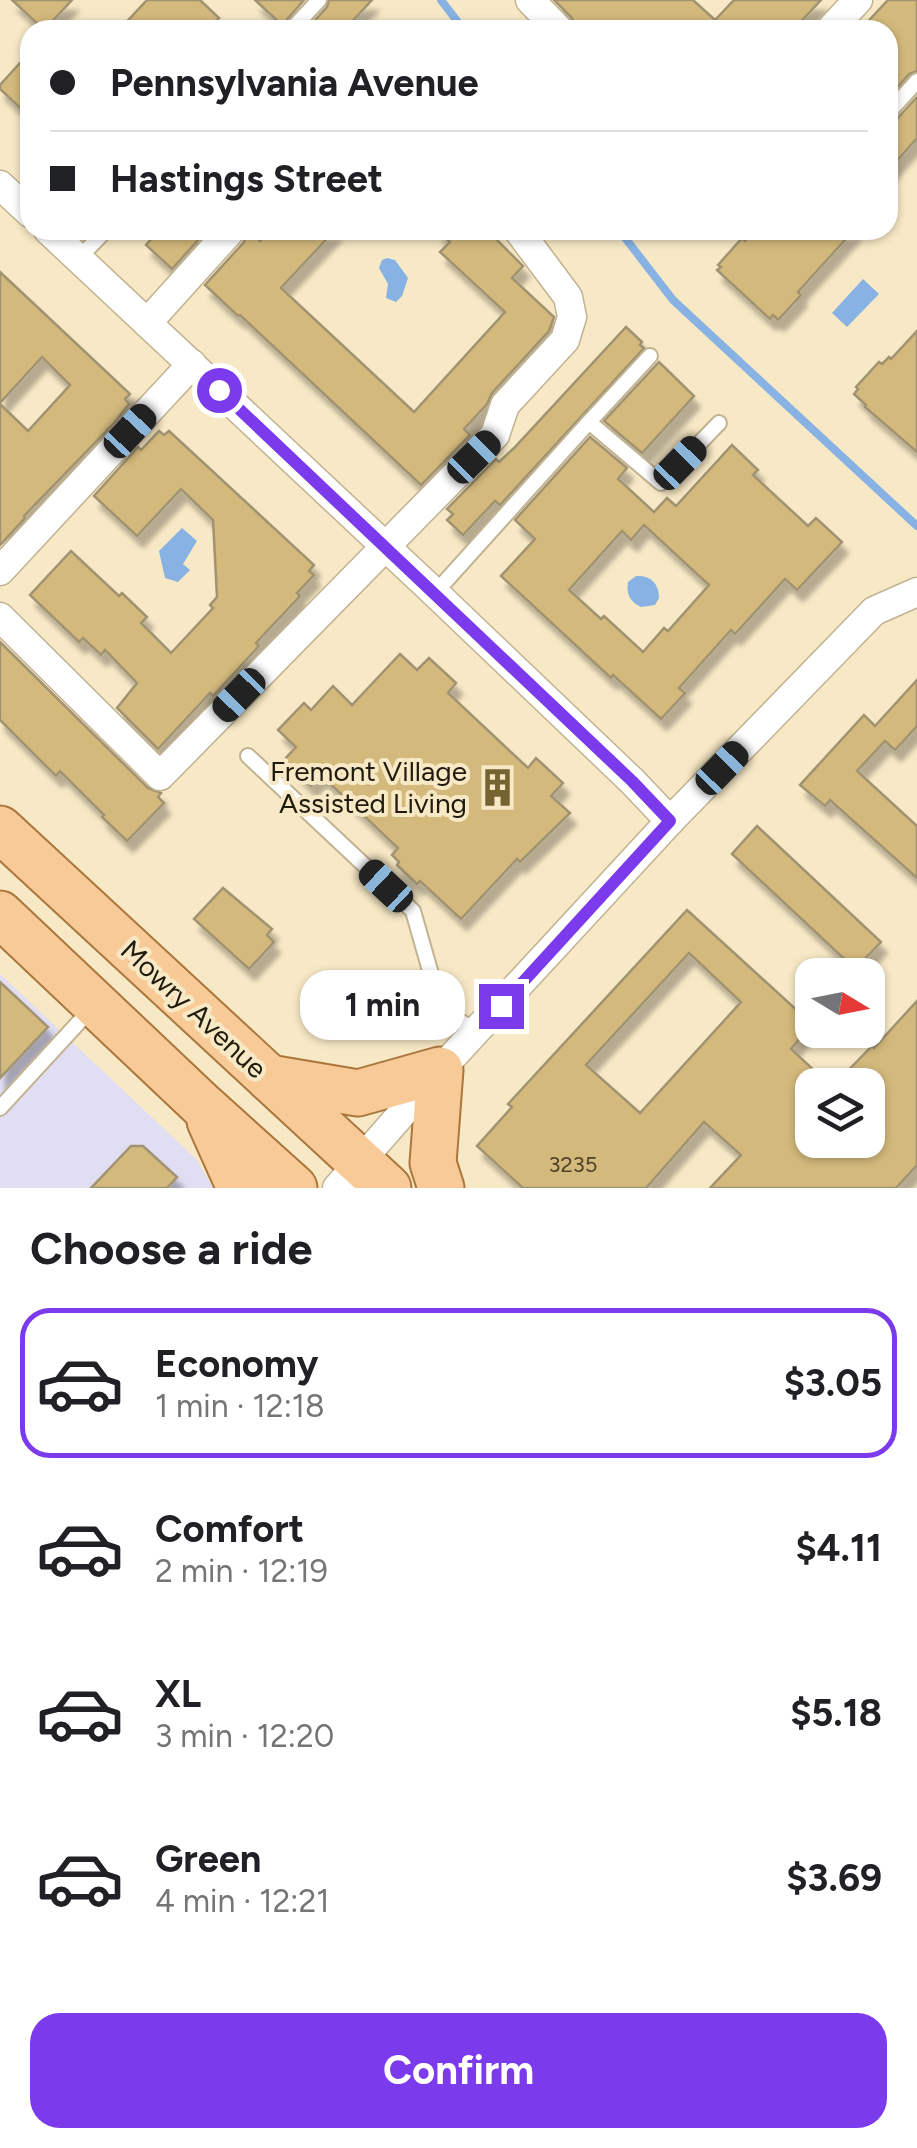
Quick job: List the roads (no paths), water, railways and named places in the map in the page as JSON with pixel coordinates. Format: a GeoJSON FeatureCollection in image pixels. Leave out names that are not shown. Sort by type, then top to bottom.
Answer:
{"type":"FeatureCollection","features":[{"type":"Feature","properties":{"kind":"main road","name":"Mowry Avenue"},"geometry":{"type":"LineString","coordinates":[[0,830],[269,1078],[362,1179]]}},
{"type":"Feature","properties":{"kind":"main road"},"geometry":{"type":"LineString","coordinates":[[0,842],[41,867]]}},
{"type":"Feature","properties":{"kind":"main road"},"geometry":{"type":"LineString","coordinates":[[0,914],[294,1188]]}},
{"type":"Feature","properties":{"kind":"main road"},"geometry":{"type":"LineString","coordinates":[[269,1078],[358,1093],[440,1070],[434,1163],[442,1188]]}},
{"type":"Feature","properties":{"kind":"main road"},"geometry":{"type":"LineString","coordinates":[[203,1106],[240,1188]]}},
{"type":"Feature","properties":{"kind":"street"},"geometry":{"type":"LineString","coordinates":[[530,0],[549,20]]}},
{"type":"Feature","properties":{"kind":"street"},"geometry":{"type":"LineString","coordinates":[[839,20],[858,0]]}},
{"type":"Feature","properties":{"kind":"street"},"geometry":{"type":"LineString","coordinates":[[58,240],[435,593],[670,821]]}},
{"type":"Feature","properties":{"kind":"street"},"geometry":{"type":"LineString","coordinates":[[147,323],[222,240]]}},
{"type":"Feature","properties":{"kind":"street"},"geometry":{"type":"LineString","coordinates":[[0,617],[160,776],[495,435],[506,406],[565,340],[572,317],[568,297],[525,240]]}},
{"type":"Feature","properties":{"kind":"street"},"geometry":{"type":"LineString","coordinates":[[0,571],[192,364]]}},
{"type":"Feature","properties":{"kind":"street"},"geometry":{"type":"LineString","coordinates":[[362,1179],[440,1070],[670,821],[874,612],[917,592]]}},
{"type":"Feature","properties":{"kind":"lane"},"geometry":{"type":"LineString","coordinates":[[301,20],[319,0]]}},
{"type":"Feature","properties":{"kind":"lane"},"geometry":{"type":"LineString","coordinates":[[898,103],[917,82]]}},
{"type":"Feature","properties":{"kind":"lane"},"geometry":{"type":"LineString","coordinates":[[78,259],[96,240]]}},
{"type":"Feature","properties":{"kind":"lane"},"geometry":{"type":"LineString","coordinates":[[435,593],[650,356]]}},
{"type":"Feature","properties":{"kind":"lane"},"geometry":{"type":"LineString","coordinates":[[589,422],[661,482],[719,423]]}},
{"type":"Feature","properties":{"kind":"lane"},"geometry":{"type":"LineString","coordinates":[[248,756],[414,912],[442,1009],[477,1032]]}},
{"type":"Feature","properties":{"kind":"lane"},"geometry":{"type":"LineString","coordinates":[[0,1108],[95,1004]]}},
{"type":"Feature","properties":{"kind":"water"},"geometry":{"type":"Polygon","coordinates":[[[387,258],[395,260],[408,278],[396,302],[386,298],[388,284],[379,268],[387,258]]]}},
{"type":"Feature","properties":{"kind":"water"},"geometry":{"type":"Polygon","coordinates":[[[863,279],[879,294],[847,327],[832,313],[863,279]]]}},
{"type":"Feature","properties":{"kind":"water"},"geometry":{"type":"Polygon","coordinates":[[[182,528],[197,541],[183,564],[190,570],[178,582],[165,578],[159,551],[182,528]]]}},
{"type":"Feature","properties":{"kind":"water"},"geometry":{"type":"Polygon","coordinates":[[[636,576],[655,584],[659,598],[655,605],[641,607],[628,594],[628,582],[636,576]]]}},
{"type":"Feature","properties":{"kind":"waterway"},"geometry":{"type":"LineString","coordinates":[[441,0],[456,20]]}},
{"type":"Feature","properties":{"kind":"waterway"},"geometry":{"type":"LineString","coordinates":[[627,240],[673,300],[917,526]]}},
{"type":"Feature","properties":{"kind":"place","name":"Fremont Village Assisted Living"},"geometry":{"type":"Point","coordinates":[497,787]}}]}
